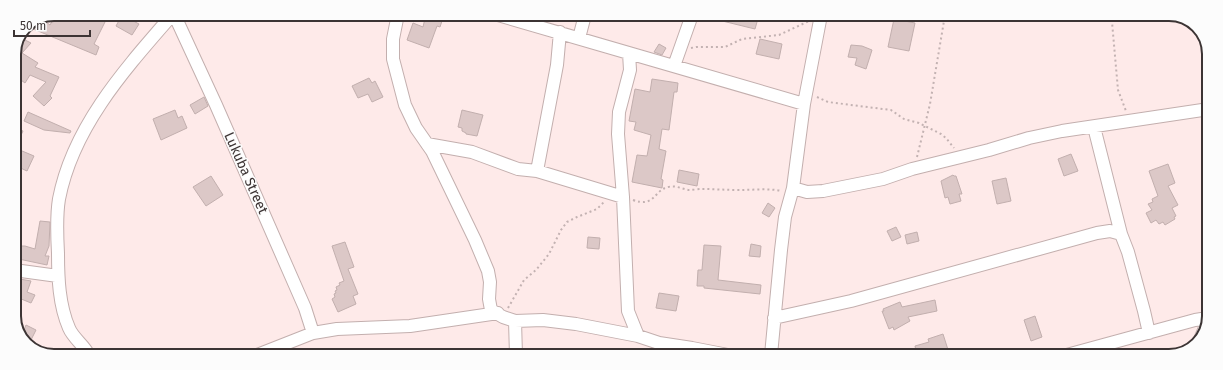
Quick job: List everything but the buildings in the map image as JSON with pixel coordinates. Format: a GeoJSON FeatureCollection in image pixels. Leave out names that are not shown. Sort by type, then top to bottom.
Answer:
{"type":"FeatureCollection","features":[{"type":"Feature","properties":{"kind":"street"},"geometry":{"type":"LineString","coordinates":[[84,349],[68,325],[63,312],[58,276],[57,229],[59,200],[74,150],[92,117],[130,65],[168,21]]}},
{"type":"Feature","properties":{"kind":"street","name":"Lukuba Street"},"geometry":{"type":"LineString","coordinates":[[177,21],[306,308],[313,333]]}},
{"type":"Feature","properties":{"kind":"street"},"geometry":{"type":"LineString","coordinates":[[397,21],[393,39],[393,59],[405,105],[416,128],[432,151],[475,240],[488,271],[490,282],[489,299],[492,310],[515,321],[543,320],[576,324],[638,336],[659,343],[697,349]]}},
{"type":"Feature","properties":{"kind":"street"},"geometry":{"type":"LineString","coordinates":[[520,21],[674,66],[805,99]]}},
{"type":"Feature","properties":{"kind":"street"},"geometry":{"type":"LineString","coordinates":[[579,38],[583,21]]}},
{"type":"Feature","properties":{"kind":"street"},"geometry":{"type":"LineString","coordinates":[[674,66],[690,21]]}},
{"type":"Feature","properties":{"kind":"street"},"geometry":{"type":"LineString","coordinates":[[771,349],[780,250],[785,217],[791,194],[805,99],[820,21]]}},
{"type":"Feature","properties":{"kind":"street"},"geometry":{"type":"LineString","coordinates":[[537,171],[557,65],[560,32]]}},
{"type":"Feature","properties":{"kind":"street"},"geometry":{"type":"LineString","coordinates":[[629,52],[630,70],[619,112],[617,196],[628,311],[638,336]]}},
{"type":"Feature","properties":{"kind":"street"},"geometry":{"type":"LineString","coordinates":[[791,194],[823,191],[883,179],[912,169],[1029,138],[1202,110]]}},
{"type":"Feature","properties":{"kind":"street"},"geometry":{"type":"LineString","coordinates":[[1094,127],[1121,234],[1128,252],[1149,334]]}},
{"type":"Feature","properties":{"kind":"street"},"geometry":{"type":"LineString","coordinates":[[427,144],[472,152],[518,169],[525,171],[537,171],[617,196]]}},
{"type":"Feature","properties":{"kind":"street"},"geometry":{"type":"LineString","coordinates":[[774,318],[851,301],[968,268],[1044,249],[1097,233],[1110,231],[1121,234]]}},
{"type":"Feature","properties":{"kind":"street"},"geometry":{"type":"LineString","coordinates":[[21,271],[58,276]]}},
{"type":"Feature","properties":{"kind":"street"},"geometry":{"type":"LineString","coordinates":[[272,349],[313,333],[336,329],[410,326],[500,315]]}},
{"type":"Feature","properties":{"kind":"street"},"geometry":{"type":"LineString","coordinates":[[1098,349],[1202,319]]}},
{"type":"Feature","properties":{"kind":"street"},"geometry":{"type":"LineString","coordinates":[[515,321],[516,349]]}},
{"type":"Feature","properties":{"kind":"path"},"geometry":{"type":"LineString","coordinates":[[678,54],[696,47],[725,47],[742,39],[779,35],[808,21]]}},
{"type":"Feature","properties":{"kind":"path"},"geometry":{"type":"LineString","coordinates":[[912,169],[918,155],[925,126],[944,21]]}},
{"type":"Feature","properties":{"kind":"path"},"geometry":{"type":"LineString","coordinates":[[1111,21],[1118,90],[1126,111],[1132,121]]}},
{"type":"Feature","properties":{"kind":"path"},"geometry":{"type":"LineString","coordinates":[[805,99],[816,97],[828,102],[846,103],[853,106],[885,108],[891,110],[908,121],[925,126],[946,138],[960,157]]}},
{"type":"Feature","properties":{"kind":"path"},"geometry":{"type":"LineString","coordinates":[[500,315],[524,280],[536,270],[549,254],[561,230],[567,222],[597,209],[607,198],[617,196],[638,202],[645,202],[652,200],[662,190],[668,187],[682,187],[688,190],[775,190],[791,194]]}}]}
